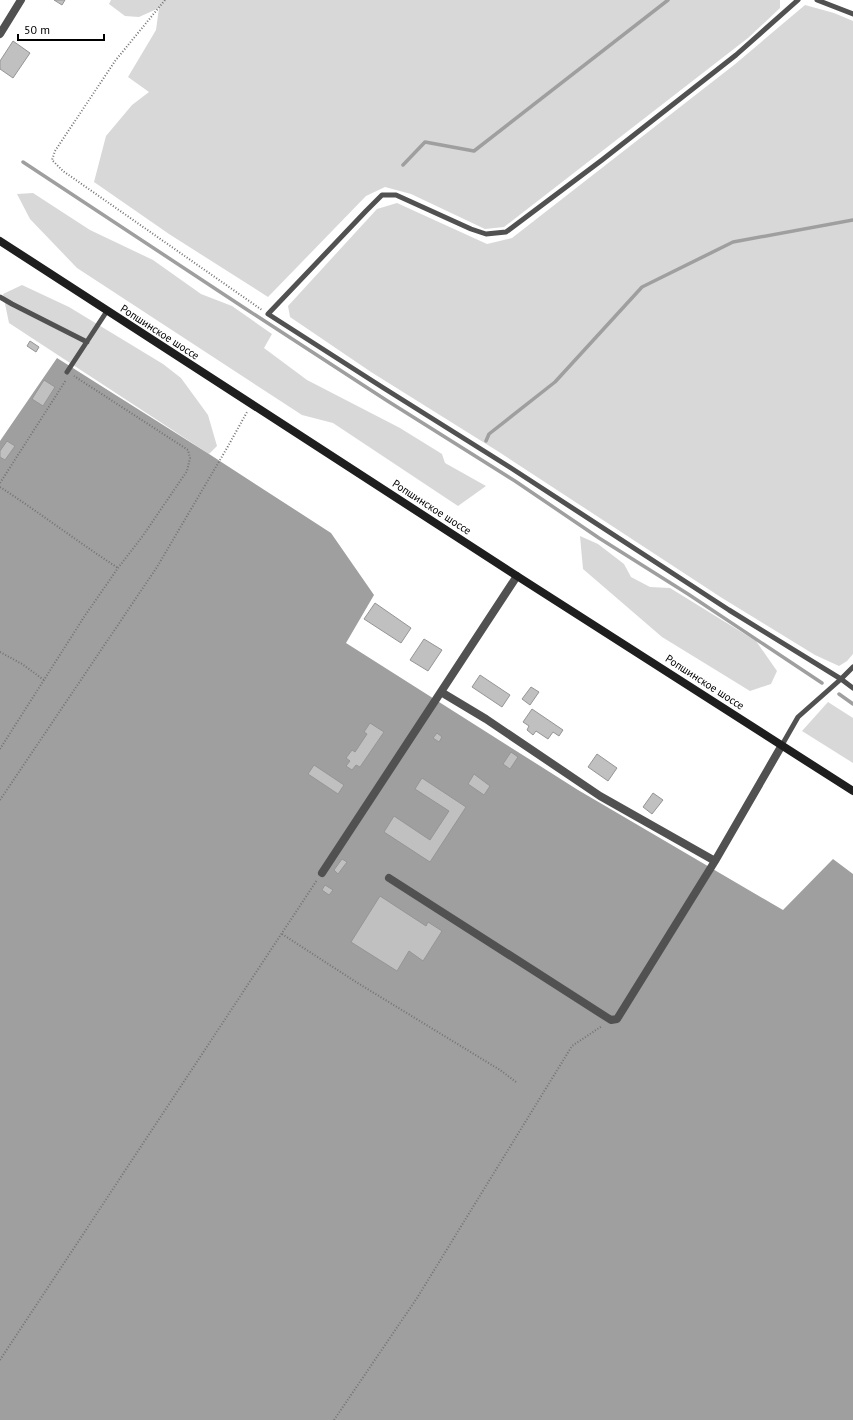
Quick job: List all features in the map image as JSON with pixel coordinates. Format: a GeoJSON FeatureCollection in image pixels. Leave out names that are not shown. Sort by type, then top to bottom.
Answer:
{"type":"FeatureCollection","features":[{"type":"Feature","properties":{"kind":"main road","name":"Ропшинское шоссе"},"geometry":{"type":"LineString","coordinates":[[0,241],[517,576],[853,791]]}},
{"type":"Feature","properties":{"kind":"street"},"geometry":{"type":"LineString","coordinates":[[0,34],[21,0]]}},
{"type":"Feature","properties":{"kind":"street"},"geometry":{"type":"LineString","coordinates":[[322,873],[517,576]]}},
{"type":"Feature","properties":{"kind":"street"},"geometry":{"type":"LineString","coordinates":[[441,692],[486,719],[600,796],[715,861]]}},
{"type":"Feature","properties":{"kind":"street"},"geometry":{"type":"LineString","coordinates":[[389,878],[611,1020],[617,1019],[715,861],[782,745]]}},
{"type":"Feature","properties":{"kind":"lane"},"geometry":{"type":"LineString","coordinates":[[798,0],[736,55],[602,160],[506,232],[486,234],[471,229],[396,195],[382,196],[268,314],[853,688]]}},
{"type":"Feature","properties":{"kind":"lane"},"geometry":{"type":"LineString","coordinates":[[817,0],[853,14]]}},
{"type":"Feature","properties":{"kind":"lane"},"geometry":{"type":"LineString","coordinates":[[0,297],[87,342]]}},
{"type":"Feature","properties":{"kind":"lane"},"geometry":{"type":"LineString","coordinates":[[67,372],[107,311]]}},
{"type":"Feature","properties":{"kind":"lane"},"geometry":{"type":"LineString","coordinates":[[782,745],[798,717],[853,667]]}},
{"type":"Feature","properties":{"kind":"path"},"geometry":{"type":"LineString","coordinates":[[165,0],[115,61],[55,150],[52,160],[63,171],[268,314]]}},
{"type":"Feature","properties":{"kind":"path"},"geometry":{"type":"LineString","coordinates":[[0,483],[65,382],[67,372],[188,450],[190,458],[187,470],[142,537],[118,568],[0,749]]}},
{"type":"Feature","properties":{"kind":"path"},"geometry":{"type":"LineString","coordinates":[[0,800],[157,567],[252,403]]}},
{"type":"Feature","properties":{"kind":"path"},"geometry":{"type":"LineString","coordinates":[[0,487],[31,507],[88,549],[118,568]]}},
{"type":"Feature","properties":{"kind":"path"},"geometry":{"type":"LineString","coordinates":[[0,652],[22,664],[44,680]]}},
{"type":"Feature","properties":{"kind":"path"},"geometry":{"type":"LineString","coordinates":[[0,1360],[322,873]]}},
{"type":"Feature","properties":{"kind":"path"},"geometry":{"type":"LineString","coordinates":[[282,934],[350,978],[500,1070],[516,1082]]}},
{"type":"Feature","properties":{"kind":"path"},"geometry":{"type":"LineString","coordinates":[[334,1420],[417,1298],[572,1046],[611,1020]]}},
{"type":"Feature","properties":{"kind":"shaded area"},"geometry":{"type":"Polygon","coordinates":[[[111,0],[780,0],[780,8],[748,38],[504,227],[485,229],[411,194],[385,187],[366,196],[268,297],[169,234],[94,182],[106,136],[132,105],[149,92],[128,77],[156,30],[159,8],[139,17],[125,16],[109,4],[111,0]]]}},
{"type":"Feature","properties":{"kind":"shaded area"},"geometry":{"type":"Polygon","coordinates":[[[805,5],[834,13],[853,21],[853,654],[847,661],[839,666],[815,655],[722,598],[499,452],[371,372],[290,317],[288,306],[377,209],[397,203],[487,244],[512,238],[734,65],[805,5]]]}},
{"type":"Feature","properties":{"kind":"shaded area"},"geometry":{"type":"Polygon","coordinates":[[[33,193],[90,230],[153,260],[201,294],[232,306],[272,334],[264,348],[307,380],[400,428],[442,454],[445,463],[486,486],[458,506],[333,423],[302,415],[77,268],[30,219],[17,194],[33,193]]]}},
{"type":"Feature","properties":{"kind":"shaded area"},"geometry":{"type":"Polygon","coordinates":[[[22,285],[69,307],[163,364],[181,378],[208,415],[217,446],[209,454],[9,323],[3,294],[22,285]]]}},
{"type":"Feature","properties":{"kind":"shaded area"},"geometry":{"type":"Polygon","coordinates":[[[57,358],[331,533],[374,595],[346,643],[578,790],[783,910],[833,859],[853,874],[853,1420],[0,1420],[0,441],[57,358]]]}},
{"type":"Feature","properties":{"kind":"shaded area"},"geometry":{"type":"Polygon","coordinates":[[[580,536],[598,544],[624,564],[631,577],[650,587],[670,588],[756,641],[777,671],[771,684],[750,691],[662,637],[583,569],[580,536]]]}},
{"type":"Feature","properties":{"kind":"shaded area"},"geometry":{"type":"Polygon","coordinates":[[[828,702],[853,718],[853,763],[802,731],[828,702]]]}},
{"type":"Feature","properties":{"kind":"building"},"geometry":{"type":"Polygon","coordinates":[[[54,0],[65,0],[62,5],[54,0]]]}},
{"type":"Feature","properties":{"kind":"building"},"geometry":{"type":"Polygon","coordinates":[[[13,41],[30,53],[13,78],[0,69],[0,61],[13,41]]]}},
{"type":"Feature","properties":{"kind":"building"},"geometry":{"type":"Polygon","coordinates":[[[30,341],[39,347],[36,352],[27,346],[30,341]]]}},
{"type":"Feature","properties":{"kind":"building"},"geometry":{"type":"Polygon","coordinates":[[[44,380],[55,387],[43,406],[32,399],[44,380]]]}},
{"type":"Feature","properties":{"kind":"building"},"geometry":{"type":"Polygon","coordinates":[[[7,441],[15,446],[5,460],[0,457],[0,451],[7,441]]]}},
{"type":"Feature","properties":{"kind":"building"},"geometry":{"type":"Polygon","coordinates":[[[375,603],[411,628],[401,643],[364,619],[375,603]]]}},
{"type":"Feature","properties":{"kind":"building"},"geometry":{"type":"Polygon","coordinates":[[[424,639],[442,650],[428,671],[410,660],[424,639]]]}},
{"type":"Feature","properties":{"kind":"building"},"geometry":{"type":"Polygon","coordinates":[[[480,675],[510,695],[502,707],[472,687],[480,675]]]}},
{"type":"Feature","properties":{"kind":"building"},"geometry":{"type":"Polygon","coordinates":[[[531,687],[539,692],[530,705],[522,699],[531,687]]]}},
{"type":"Feature","properties":{"kind":"building"},"geometry":{"type":"Polygon","coordinates":[[[532,709],[563,730],[559,736],[553,732],[548,739],[536,731],[533,735],[527,730],[529,726],[523,722],[532,709]]]}},
{"type":"Feature","properties":{"kind":"building"},"geometry":{"type":"Polygon","coordinates":[[[370,723],[384,732],[360,767],[356,765],[352,770],[346,766],[350,761],[346,758],[352,750],[355,752],[367,734],[364,732],[370,723]]]}},
{"type":"Feature","properties":{"kind":"building"},"geometry":{"type":"Polygon","coordinates":[[[437,733],[442,737],[439,742],[433,738],[437,733]]]}},
{"type":"Feature","properties":{"kind":"building"},"geometry":{"type":"Polygon","coordinates":[[[511,752],[518,757],[510,769],[503,764],[511,752]]]}},
{"type":"Feature","properties":{"kind":"building"},"geometry":{"type":"Polygon","coordinates":[[[597,754],[617,768],[608,781],[588,767],[597,754]]]}},
{"type":"Feature","properties":{"kind":"building"},"geometry":{"type":"Polygon","coordinates":[[[314,765],[344,785],[338,794],[308,774],[314,765]]]}},
{"type":"Feature","properties":{"kind":"building"},"geometry":{"type":"Polygon","coordinates":[[[474,774],[490,786],[484,795],[468,784],[474,774]]]}},
{"type":"Feature","properties":{"kind":"building"},"geometry":{"type":"Polygon","coordinates":[[[422,778],[466,807],[430,862],[384,832],[394,816],[430,840],[449,811],[415,789],[422,778]]]}},
{"type":"Feature","properties":{"kind":"building"},"geometry":{"type":"Polygon","coordinates":[[[653,793],[663,800],[652,814],[643,807],[653,793]]]}},
{"type":"Feature","properties":{"kind":"building"},"geometry":{"type":"Polygon","coordinates":[[[342,859],[347,862],[338,874],[334,870],[342,859]]]}},
{"type":"Feature","properties":{"kind":"building"},"geometry":{"type":"Polygon","coordinates":[[[325,885],[333,890],[329,895],[322,890],[325,885]]]}},
{"type":"Feature","properties":{"kind":"building"},"geometry":{"type":"Polygon","coordinates":[[[380,896],[426,926],[428,922],[442,931],[423,961],[409,951],[397,971],[351,942],[380,896]]]}},
{"type":"Feature","properties":{"kind":"waterway"},"geometry":{"type":"LineString","coordinates":[[403,165],[425,142],[474,151],[668,0]]}},
{"type":"Feature","properties":{"kind":"waterway"},"geometry":{"type":"LineString","coordinates":[[23,162],[386,400],[515,481],[599,538],[688,594],[822,683]]}},
{"type":"Feature","properties":{"kind":"waterway"},"geometry":{"type":"LineString","coordinates":[[486,441],[489,434],[555,382],[642,287],[733,242],[853,220]]}},
{"type":"Feature","properties":{"kind":"waterway"},"geometry":{"type":"LineString","coordinates":[[839,694],[853,704]]}}]}
